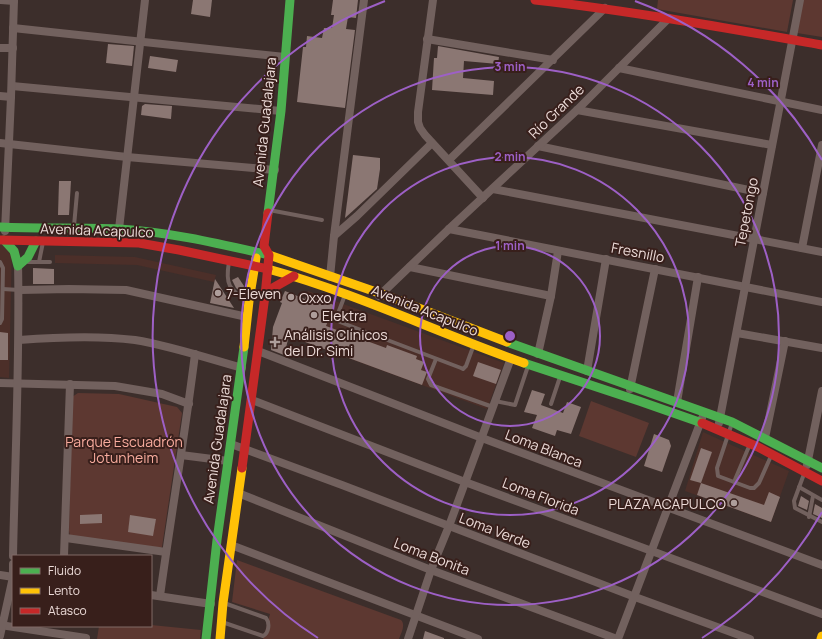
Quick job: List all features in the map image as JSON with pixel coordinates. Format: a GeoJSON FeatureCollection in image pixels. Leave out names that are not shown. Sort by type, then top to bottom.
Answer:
{"type":"FeatureCollection","features":[{"type":"Feature","properties":{"kind":"main road","name":"Avenida Guadalajara"},"geometry":{"type":"LineString","coordinates":[[264,246],[275,170],[290,0]]}},
{"type":"Feature","properties":{"kind":"main road"},"geometry":{"type":"LineString","coordinates":[[535,0],[605,6],[822,45]]}},
{"type":"Feature","properties":{"kind":"main road","name":"Avenida Acapulco"},"geometry":{"type":"LineString","coordinates":[[2,227],[119,229],[175,236],[269,256],[382,294],[538,354],[732,422],[822,468]]}},
{"type":"Feature","properties":{"kind":"main road"},"geometry":{"type":"LineString","coordinates":[[2,240],[13,247],[21,264],[40,241]]}},
{"type":"Feature","properties":{"kind":"main road","name":"Avenida Acapulco"},"geometry":{"type":"LineString","coordinates":[[2,240],[139,243],[179,250],[294,276],[346,294],[474,345],[700,422],[771,454],[822,481]]}},
{"type":"Feature","properties":{"kind":"main road"},"geometry":{"type":"LineString","coordinates":[[257,253],[264,246],[269,256]]}},
{"type":"Feature","properties":{"kind":"main road","name":"Avenida Guadalajara"},"geometry":{"type":"LineString","coordinates":[[206,639],[217,540],[242,368],[249,301],[257,253]]}},
{"type":"Feature","properties":{"kind":"main road","name":"Avenida Guadalajara"},"geometry":{"type":"LineString","coordinates":[[220,639],[223,603],[252,400],[269,256]]}},
{"type":"Feature","properties":{"kind":"main road"},"geometry":{"type":"LineString","coordinates":[[265,296],[270,289],[294,276]]}},
{"type":"Feature","properties":{"kind":"street"},"geometry":{"type":"LineString","coordinates":[[1,0],[14,0],[12,86],[2,240]]}},
{"type":"Feature","properties":{"kind":"street"},"geometry":{"type":"LineString","coordinates":[[119,229],[145,0]]}},
{"type":"Feature","properties":{"kind":"street"},"geometry":{"type":"LineString","coordinates":[[330,277],[364,0]]}},
{"type":"Feature","properties":{"kind":"street"},"geometry":{"type":"LineString","coordinates":[[433,0],[419,102],[418,122],[420,128],[432,143],[483,198]]}},
{"type":"Feature","properties":{"kind":"street","name":"Tepetongo"},"geometry":{"type":"LineString","coordinates":[[718,429],[800,0]]}},
{"type":"Feature","properties":{"kind":"street"},"geometry":{"type":"LineString","coordinates":[[449,160],[553,60],[605,6]]}},
{"type":"Feature","properties":{"kind":"street","name":"Río Grande"},"geometry":{"type":"LineString","coordinates":[[371,304],[577,110],[669,18]]}},
{"type":"Feature","properties":{"kind":"street"},"geometry":{"type":"LineString","coordinates":[[13,28],[285,56]]}},
{"type":"Feature","properties":{"kind":"street"},"geometry":{"type":"LineString","coordinates":[[428,39],[553,60]]}},
{"type":"Feature","properties":{"kind":"street"},"geometry":{"type":"LineString","coordinates":[[0,48],[13,48]]}},
{"type":"Feature","properties":{"kind":"street"},"geometry":{"type":"LineString","coordinates":[[619,68],[822,110]]}},
{"type":"Feature","properties":{"kind":"street"},"geometry":{"type":"LineString","coordinates":[[12,86],[281,112]]}},
{"type":"Feature","properties":{"kind":"street"},"geometry":{"type":"LineString","coordinates":[[0,96],[11,97]]}},
{"type":"Feature","properties":{"kind":"street"},"geometry":{"type":"LineString","coordinates":[[577,110],[772,145]]}},
{"type":"Feature","properties":{"kind":"street"},"geometry":{"type":"LineString","coordinates":[[0,143],[127,157],[275,170]]}},
{"type":"Feature","properties":{"kind":"street"},"geometry":{"type":"LineString","coordinates":[[334,236],[357,216],[432,143]]}},
{"type":"Feature","properties":{"kind":"street"},"geometry":{"type":"LineString","coordinates":[[802,248],[822,145]]}},
{"type":"Feature","properties":{"kind":"street"},"geometry":{"type":"LineString","coordinates":[[538,146],[763,193]]}},
{"type":"Feature","properties":{"kind":"street"},"geometry":{"type":"LineString","coordinates":[[493,189],[822,252]]}},
{"type":"Feature","properties":{"kind":"street"},"geometry":{"type":"LineString","coordinates":[[13,555],[14,484],[19,382],[21,264],[18,228]]}},
{"type":"Feature","properties":{"kind":"street","name":"Fresnillo"},"geometry":{"type":"LineString","coordinates":[[449,229],[822,302]]}},
{"type":"Feature","properties":{"kind":"street"},"geometry":{"type":"LineString","coordinates":[[538,354],[551,296],[558,251]]}},
{"type":"Feature","properties":{"kind":"street"},"geometry":{"type":"LineString","coordinates":[[587,371],[606,259]]}},
{"type":"Feature","properties":{"kind":"street"},"geometry":{"type":"LineString","coordinates":[[410,267],[551,296]]}},
{"type":"Feature","properties":{"kind":"street"},"geometry":{"type":"LineString","coordinates":[[628,398],[655,269]]}},
{"type":"Feature","properties":{"kind":"street"},"geometry":{"type":"LineString","coordinates":[[677,402],[698,277]]}},
{"type":"Feature","properties":{"kind":"street"},"geometry":{"type":"LineString","coordinates":[[20,290],[126,290],[247,317]]}},
{"type":"Feature","properties":{"kind":"street"},"geometry":{"type":"LineString","coordinates":[[737,333],[822,348]]}},
{"type":"Feature","properties":{"kind":"street"},"geometry":{"type":"LineString","coordinates":[[19,340],[58,337],[116,339],[150,343],[242,368]]}},
{"type":"Feature","properties":{"kind":"street"},"geometry":{"type":"LineString","coordinates":[[765,438],[785,341]]}},
{"type":"Feature","properties":{"kind":"street","name":"Loma Blanca"},"geometry":{"type":"LineString","coordinates":[[258,351],[482,438],[822,565]]}},
{"type":"Feature","properties":{"kind":"street"},"geometry":{"type":"LineString","coordinates":[[160,596],[189,404],[195,354]]}},
{"type":"Feature","properties":{"kind":"street"},"geometry":{"type":"LineString","coordinates":[[408,639],[430,570],[449,526],[511,358]]}},
{"type":"Feature","properties":{"kind":"street"},"geometry":{"type":"LineString","coordinates":[[0,383],[19,382],[115,386],[173,397],[189,404]]}},
{"type":"Feature","properties":{"kind":"street"},"geometry":{"type":"LineString","coordinates":[[64,555],[66,538],[70,384]]}},
{"type":"Feature","properties":{"kind":"street"},"geometry":{"type":"LineString","coordinates":[[805,472],[822,391]]}},
{"type":"Feature","properties":{"kind":"street","name":"Loma Florida"},"geometry":{"type":"LineString","coordinates":[[252,400],[465,482],[734,580],[822,614]]}},
{"type":"Feature","properties":{"kind":"street"},"geometry":{"type":"LineString","coordinates":[[617,639],[635,597],[704,412]]}},
{"type":"Feature","properties":{"kind":"street","name":"Loma Verde"},"geometry":{"type":"LineString","coordinates":[[231,444],[750,639]]}},
{"type":"Feature","properties":{"kind":"street"},"geometry":{"type":"LineString","coordinates":[[181,455],[228,461]]}},
{"type":"Feature","properties":{"kind":"street","name":"Loma Bonita"},"geometry":{"type":"LineString","coordinates":[[238,493],[430,570],[617,639]]}},
{"type":"Feature","properties":{"kind":"street"},"geometry":{"type":"LineString","coordinates":[[66,538],[166,552]]}},
{"type":"Feature","properties":{"kind":"street"},"geometry":{"type":"LineString","coordinates":[[231,546],[478,639]]}},
{"type":"Feature","properties":{"kind":"street"},"geometry":{"type":"LineString","coordinates":[[0,575],[12,577]]}},
{"type":"Feature","properties":{"kind":"street"},"geometry":{"type":"LineString","coordinates":[[0,636],[12,581]]}},
{"type":"Feature","properties":{"kind":"street"},"geometry":{"type":"LineString","coordinates":[[152,595],[210,604]]}},
{"type":"Feature","properties":{"kind":"street"},"geometry":{"type":"LineString","coordinates":[[2,625],[60,637],[86,638]]}},
{"type":"Feature","properties":{"kind":"lane"},"geometry":{"type":"LineString","coordinates":[[74,228],[77,193]]}},
{"type":"Feature","properties":{"kind":"lane"},"geometry":{"type":"LineString","coordinates":[[269,210],[322,220]]}},
{"type":"Feature","properties":{"kind":"lane"},"geometry":{"type":"LineString","coordinates":[[39,262],[40,241]]}},
{"type":"Feature","properties":{"kind":"lane"},"geometry":{"type":"LineString","coordinates":[[229,261],[227,276],[230,286],[234,292],[249,301]]}},
{"type":"Feature","properties":{"kind":"lane"},"geometry":{"type":"LineString","coordinates":[[0,262],[2,263],[3,268],[2,320],[0,323]]}},
{"type":"Feature","properties":{"kind":"lane"},"geometry":{"type":"LineString","coordinates":[[21,264],[50,262]]}},
{"type":"Feature","properties":{"kind":"lane"},"geometry":{"type":"LineString","coordinates":[[3,289],[20,290]]}},
{"type":"Feature","properties":{"kind":"lane"},"geometry":{"type":"LineString","coordinates":[[346,294],[338,316],[340,322],[463,369],[466,366],[474,345]]}},
{"type":"Feature","properties":{"kind":"lane"},"geometry":{"type":"LineString","coordinates":[[436,359],[428,379],[431,385],[494,404],[515,405],[528,363]]}},
{"type":"Feature","properties":{"kind":"lane"},"geometry":{"type":"LineString","coordinates":[[551,404],[561,375]]}},
{"type":"Feature","properties":{"kind":"lane"},"geometry":{"type":"LineString","coordinates":[[732,422],[716,472],[718,476],[750,488],[757,486],[771,454]]}},
{"type":"Feature","properties":{"kind":"lane"},"geometry":{"type":"LineString","coordinates":[[734,482],[750,444]]}},
{"type":"Feature","properties":{"kind":"lane"},"geometry":{"type":"LineString","coordinates":[[805,472],[794,505],[798,511],[822,522]]}},
{"type":"Feature","properties":{"kind":"lane"},"geometry":{"type":"LineString","coordinates":[[799,487],[822,500]]}},
{"type":"Feature","properties":{"kind":"lane"},"geometry":{"type":"LineString","coordinates":[[809,517],[813,496]]}},
{"type":"Feature","properties":{"kind":"lane"},"geometry":{"type":"LineString","coordinates":[[221,622],[263,636],[268,631],[269,623],[266,618],[223,603]]}},
{"type":"Feature","properties":{"kind":"shaded area"},"geometry":{"type":"Polygon","coordinates":[[[0,245],[12,245],[9,378],[0,377],[0,245]]]}},
{"type":"Feature","properties":{"kind":"shaded area"},"geometry":{"type":"Polygon","coordinates":[[[55,255],[135,257],[216,275],[214,282],[137,265],[55,263],[55,255]]]}},
{"type":"Feature","properties":{"kind":"shaded area"},"geometry":{"type":"Polygon","coordinates":[[[308,291],[504,363],[487,409],[291,337],[308,291]]]}},
{"type":"Feature","properties":{"kind":"shaded area","name":"PLAZA ACAPULCO"},"geometry":{"type":"Polygon","coordinates":[[[703,432],[789,471],[771,522],[685,491],[703,432]]]}},
{"type":"Feature","properties":{"kind":"green space"},"geometry":{"type":"Polygon","coordinates":[[[658,0],[793,0],[787,32],[657,9],[658,0]]]}},
{"type":"Feature","properties":{"kind":"green space"},"geometry":{"type":"Polygon","coordinates":[[[803,0],[822,0],[822,37],[797,33],[803,0]]]}},
{"type":"Feature","properties":{"kind":"green space","name":"Parque Escuadrón Jotunheim"},"geometry":{"type":"Polygon","coordinates":[[[78,393],[119,394],[177,407],[182,413],[162,547],[160,548],[70,536],[72,397],[78,393]]]}},
{"type":"Feature","properties":{"kind":"green space"},"geometry":{"type":"Polygon","coordinates":[[[591,401],[649,423],[636,457],[579,436],[591,401]]]}},
{"type":"Feature","properties":{"kind":"green space"},"geometry":{"type":"Polygon","coordinates":[[[237,560],[401,620],[403,627],[399,639],[263,639],[270,614],[232,602],[237,560]]]}},
{"type":"Feature","properties":{"kind":"green space"},"geometry":{"type":"Polygon","coordinates":[[[152,625],[201,630],[200,639],[97,639],[99,627],[152,627],[152,625]]]}},
{"type":"Feature","properties":{"kind":"building"},"geometry":{"type":"Polygon","coordinates":[[[193,0],[212,0],[210,17],[191,14],[193,0]]]}},
{"type":"Feature","properties":{"kind":"building"},"geometry":{"type":"Polygon","coordinates":[[[333,0],[358,0],[356,18],[348,17],[346,29],[355,30],[345,108],[297,102],[303,47],[306,47],[307,36],[322,38],[324,28],[332,28],[334,15],[331,15],[333,0]]]}},
{"type":"Feature","properties":{"kind":"building"},"geometry":{"type":"Polygon","coordinates":[[[108,44],[134,46],[132,66],[106,63],[108,44]]]}},
{"type":"Feature","properties":{"kind":"building"},"geometry":{"type":"Polygon","coordinates":[[[438,46],[499,57],[498,64],[464,61],[463,78],[494,81],[493,95],[432,90],[434,58],[437,58],[438,46]]]}},
{"type":"Feature","properties":{"kind":"building"},"geometry":{"type":"Polygon","coordinates":[[[150,56],[178,60],[176,72],[148,68],[150,56]]]}},
{"type":"Feature","properties":{"kind":"building"},"geometry":{"type":"Polygon","coordinates":[[[145,104],[172,106],[171,119],[141,115],[142,106],[145,104]]]}},
{"type":"Feature","properties":{"kind":"building"},"geometry":{"type":"Polygon","coordinates":[[[353,155],[380,158],[380,169],[377,189],[345,218],[353,155]]]}},
{"type":"Feature","properties":{"kind":"building"},"geometry":{"type":"Polygon","coordinates":[[[59,181],[71,181],[69,215],[58,215],[59,181]]]}},
{"type":"Feature","properties":{"kind":"building"},"geometry":{"type":"Polygon","coordinates":[[[33,268],[54,269],[54,284],[33,284],[33,268]]]}},
{"type":"Feature","properties":{"kind":"building"},"geometry":{"type":"Polygon","coordinates":[[[238,277],[244,286],[242,293],[236,288],[232,280],[238,277]]]}},
{"type":"Feature","properties":{"kind":"building","name":"7-Eleven"},"geometry":{"type":"Polygon","coordinates":[[[215,279],[234,308],[210,303],[215,279]]]}},
{"type":"Feature","properties":{"kind":"building"},"geometry":{"type":"Polygon","coordinates":[[[285,291],[305,299],[306,295],[334,305],[326,326],[386,348],[387,345],[417,356],[416,359],[424,362],[421,370],[427,372],[422,385],[289,336],[284,355],[271,350],[273,327],[282,303],[280,302],[285,291]]]}},
{"type":"Feature","properties":{"kind":"building"},"geometry":{"type":"Polygon","coordinates":[[[0,332],[8,333],[8,360],[0,360],[0,332]]]}},
{"type":"Feature","properties":{"kind":"building"},"geometry":{"type":"Polygon","coordinates":[[[478,362],[501,370],[496,384],[473,376],[478,362]]]}},
{"type":"Feature","properties":{"kind":"building"},"geometry":{"type":"Polygon","coordinates":[[[532,390],[545,394],[541,405],[563,413],[567,402],[581,407],[571,434],[557,430],[555,436],[532,428],[537,415],[524,412],[532,390]]]}},
{"type":"Feature","properties":{"kind":"building"},"geometry":{"type":"Polygon","coordinates":[[[654,434],[669,440],[671,446],[662,472],[644,466],[654,434]]]}},
{"type":"Feature","properties":{"kind":"building"},"geometry":{"type":"Polygon","coordinates":[[[701,448],[712,452],[701,483],[690,480],[701,448]]]}},
{"type":"Feature","properties":{"kind":"building"},"geometry":{"type":"Polygon","coordinates":[[[701,483],[764,505],[769,492],[780,497],[771,522],[697,495],[701,483]]]}},
{"type":"Feature","properties":{"kind":"building"},"geometry":{"type":"Polygon","coordinates":[[[801,496],[809,501],[807,510],[798,506],[801,496]]]}},
{"type":"Feature","properties":{"kind":"building"},"geometry":{"type":"Polygon","coordinates":[[[815,504],[822,508],[822,518],[813,514],[815,504]]]}},
{"type":"Feature","properties":{"kind":"building"},"geometry":{"type":"Polygon","coordinates":[[[102,514],[102,523],[80,524],[80,515],[102,514]]]}},
{"type":"Feature","properties":{"kind":"building"},"geometry":{"type":"Polygon","coordinates":[[[130,515],[156,519],[153,536],[128,532],[130,515]]]}},
{"type":"Feature","properties":{"kind":"building"},"geometry":{"type":"Polygon","coordinates":[[[425,631],[444,638],[444,639],[423,639],[425,631]]]}},
{"type":"Feature","properties":{"kind":"traffic: fast"},"geometry":{"type":"LineString","coordinates":[[268,213],[281,111],[290,0]]}},
{"type":"Feature","properties":{"kind":"traffic: fast"},"geometry":{"type":"LineString","coordinates":[[0,227],[119,229],[195,239],[269,255]]}},
{"type":"Feature","properties":{"kind":"traffic: fast"},"geometry":{"type":"LineString","coordinates":[[4,240],[14,251],[18,266],[28,257],[36,241]]}},
{"type":"Feature","properties":{"kind":"traffic: fast"},"geometry":{"type":"LineString","coordinates":[[507,342],[732,422],[822,468]]}},
{"type":"Feature","properties":{"kind":"traffic: fast"},"geometry":{"type":"LineString","coordinates":[[206,639],[217,540],[244,347]]}},
{"type":"Feature","properties":{"kind":"traffic: fast"},"geometry":{"type":"LineString","coordinates":[[524,363],[702,423]]}},
{"type":"Feature","properties":{"kind":"traffic: slow"},"geometry":{"type":"LineString","coordinates":[[269,255],[382,294],[507,342]]}},
{"type":"Feature","properties":{"kind":"traffic: slow"},"geometry":{"type":"LineString","coordinates":[[244,347],[256,258]]}},
{"type":"Feature","properties":{"kind":"traffic: slow"},"geometry":{"type":"LineString","coordinates":[[268,269],[365,301],[524,363]]}},
{"type":"Feature","properties":{"kind":"traffic: slow"},"geometry":{"type":"LineString","coordinates":[[220,639],[223,603],[242,468]]}},
{"type":"Feature","properties":{"kind":"traffic: jam"},"geometry":{"type":"LineString","coordinates":[[535,0],[715,26],[822,45]]}},
{"type":"Feature","properties":{"kind":"traffic: jam"},"geometry":{"type":"LineString","coordinates":[[242,468],[265,296],[269,255],[264,246],[268,213]]}},
{"type":"Feature","properties":{"kind":"traffic: jam"},"geometry":{"type":"LineString","coordinates":[[0,240],[139,243],[268,269]]}},
{"type":"Feature","properties":{"kind":"traffic: jam"},"geometry":{"type":"LineString","coordinates":[[265,296],[271,289],[294,276]]}},
{"type":"Feature","properties":{"kind":"traffic: jam"},"geometry":{"type":"LineString","coordinates":[[702,423],[758,447],[822,481]]}},
{"type":"Feature","properties":{"kind":"place","name":"7-Eleven"},"geometry":{"type":"Point","coordinates":[218,293]}},
{"type":"Feature","properties":{"kind":"place","name":"Oxxo"},"geometry":{"type":"Point","coordinates":[291,297]}},
{"type":"Feature","properties":{"kind":"place","name":"Elektra"},"geometry":{"type":"Point","coordinates":[314,315]}},
{"type":"Feature","properties":{"kind":"place","name":"Análisis Clínicos del Dr. Simi"},"geometry":{"type":"Point","coordinates":[275,342]}},
{"type":"Feature","properties":{"kind":"place","name":"PLAZA ACAPULCO"},"geometry":{"type":"Point","coordinates":[734,503]}}]}
